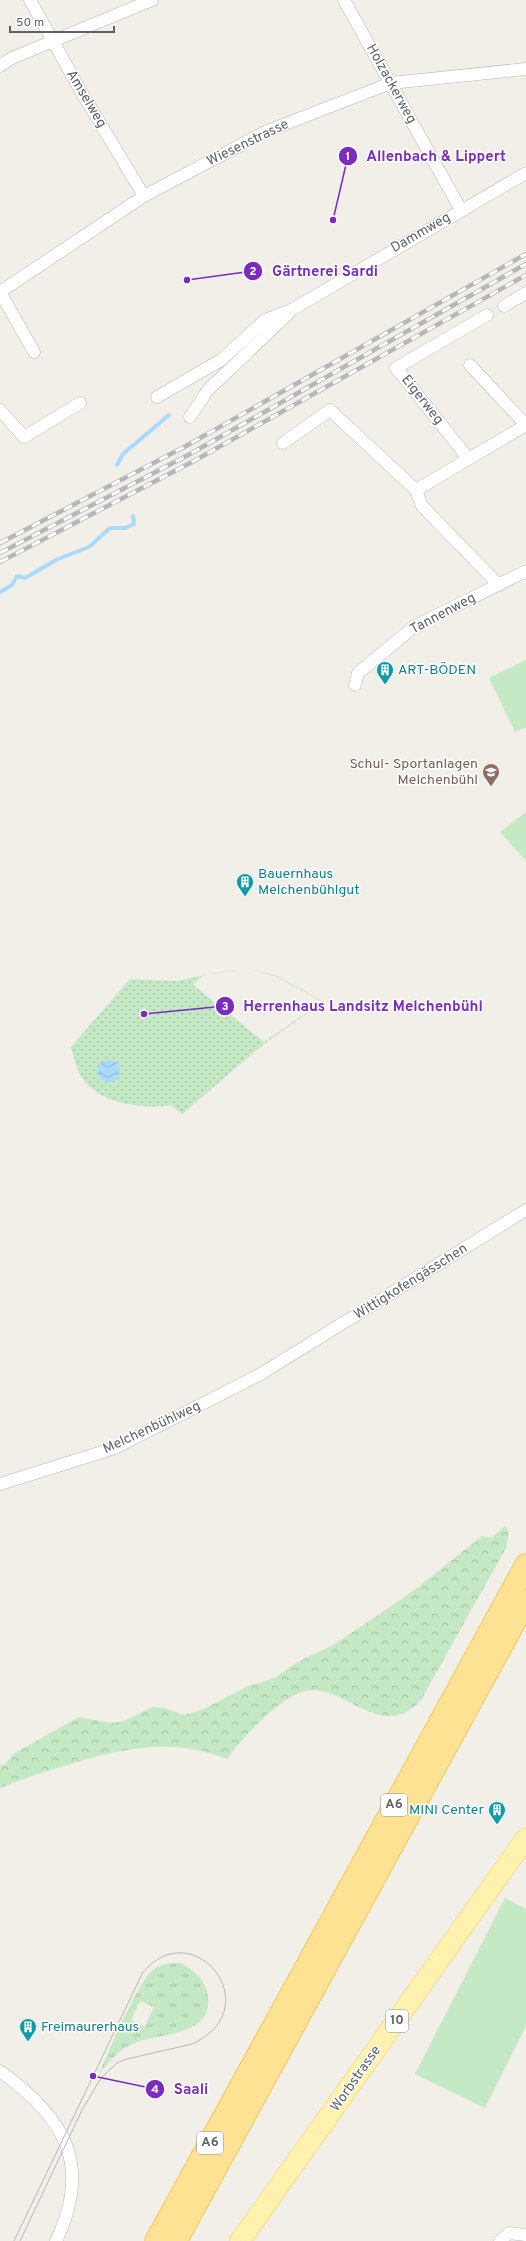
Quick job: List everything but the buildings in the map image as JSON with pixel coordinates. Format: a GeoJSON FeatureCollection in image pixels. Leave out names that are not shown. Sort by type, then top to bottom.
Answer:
{"type":"FeatureCollection","features":[{"type":"Feature","properties":{"kind":"highway","name":"A6"},"geometry":{"type":"LineString","coordinates":[[156,2241],[526,1565]]}},
{"type":"Feature","properties":{"kind":"highway","name":"A6"},"geometry":{"type":"LineString","coordinates":[[176,2241],[526,1601]]}},
{"type":"Feature","properties":{"kind":"main road","name":"Worbstrasse"},"geometry":{"type":"LineString","coordinates":[[240,2241],[526,1838]]}},
{"type":"Feature","properties":{"kind":"street","name":"Amselweg"},"geometry":{"type":"LineString","coordinates":[[30,0],[53,42],[144,196]]}},
{"type":"Feature","properties":{"kind":"street"},"geometry":{"type":"LineString","coordinates":[[0,66],[12,58],[152,0]]}},
{"type":"Feature","properties":{"kind":"street","name":"Holzackerweg"},"geometry":{"type":"LineString","coordinates":[[344,0],[461,210]]}},
{"type":"Feature","properties":{"kind":"street","name":"Wiesenstrasse"},"geometry":{"type":"LineString","coordinates":[[0,292],[144,196],[267,131],[391,82],[526,69]]}},
{"type":"Feature","properties":{"kind":"street","name":"Dammweg"},"geometry":{"type":"LineString","coordinates":[[157,397],[221,360],[265,320],[293,309],[526,173]]}},
{"type":"Feature","properties":{"kind":"street"},"geometry":{"type":"LineString","coordinates":[[0,292],[34,352]]}},
{"type":"Feature","properties":{"kind":"street"},"geometry":{"type":"LineString","coordinates":[[504,306],[526,293]]}},
{"type":"Feature","properties":{"kind":"street"},"geometry":{"type":"LineString","coordinates":[[190,417],[208,390],[293,309]]}},
{"type":"Feature","properties":{"kind":"street","name":"Eigerweg"},"geometry":{"type":"LineString","coordinates":[[468,458],[396,368],[487,315]]}},
{"type":"Feature","properties":{"kind":"street"},"geometry":{"type":"LineString","coordinates":[[416,490],[526,425],[470,365]]}},
{"type":"Feature","properties":{"kind":"street"},"geometry":{"type":"LineString","coordinates":[[0,410],[24,437],[80,403]]}},
{"type":"Feature","properties":{"kind":"street"},"geometry":{"type":"LineString","coordinates":[[283,443],[330,410],[416,490],[422,506],[499,585]]}},
{"type":"Feature","properties":{"kind":"street","name":"Tannenweg"},"geometry":{"type":"LineString","coordinates":[[355,685],[358,673],[415,626],[526,571]]}},
{"type":"Feature","properties":{"kind":"street","name":"Wittigkofengässchen"},"geometry":{"type":"LineString","coordinates":[[295,1353],[526,1210]]}},
{"type":"Feature","properties":{"kind":"street","name":"Melchenbühlweg"},"geometry":{"type":"LineString","coordinates":[[0,1484],[115,1448],[258,1375],[295,1353]]}},
{"type":"Feature","properties":{"kind":"street"},"geometry":{"type":"LineString","coordinates":[[0,2071],[42,2106],[56,2125],[65,2143],[71,2165],[72,2188],[66,2217],[56,2241]]}},
{"type":"Feature","properties":{"kind":"street"},"geometry":{"type":"LineString","coordinates":[[500,2241],[509,2234],[526,2235]]}},
{"type":"Feature","properties":{"kind":"green space"},"geometry":{"type":"Polygon","coordinates":[[[526,660],[526,727],[515,732],[489,678],[526,660]]]}},
{"type":"Feature","properties":{"kind":"green space"},"geometry":{"type":"Polygon","coordinates":[[[526,812],[526,861],[500,832],[526,812]]]}},
{"type":"Feature","properties":{"kind":"green space"},"geometry":{"type":"Polygon","coordinates":[[[248,969],[210,974],[220,972],[248,969]]]}},
{"type":"Feature","properties":{"kind":"green space"},"geometry":{"type":"Polygon","coordinates":[[[248,969],[275,975],[324,1002],[265,1043],[182,1114],[171,1105],[134,1105],[97,1093],[88,1085],[79,1073],[71,1047],[130,979],[176,981],[202,976],[193,985],[264,1042],[323,1002],[275,976],[248,969]]]}},
{"type":"Feature","properties":{"kind":"green space"},"geometry":{"type":"Polygon","coordinates":[[[505,1526],[509,1531],[506,1548],[421,1700],[406,1712],[391,1716],[376,1714],[333,1695],[317,1691],[302,1692],[292,1696],[271,1711],[251,1731],[227,1759],[190,1749],[172,1747],[136,1749],[100,1756],[71,1764],[0,1788],[0,1765],[5,1764],[13,1754],[79,1717],[112,1723],[124,1721],[152,1707],[165,1708],[183,1715],[202,1710],[248,1686],[274,1678],[296,1663],[333,1645],[365,1624],[417,1588],[482,1536],[491,1538],[505,1526]]]}},
{"type":"Feature","properties":{"kind":"green space"},"geometry":{"type":"Polygon","coordinates":[[[505,1898],[526,1909],[526,2026],[485,2108],[415,2074],[505,1898]]]}},
{"type":"Feature","properties":{"kind":"green space"},"geometry":{"type":"Polygon","coordinates":[[[181,1963],[196,1973],[203,1981],[207,1991],[207,2010],[201,2020],[192,2027],[180,2032],[132,2044],[114,2057],[99,2074],[132,2001],[148,1976],[154,1969],[161,1966],[181,1963]],[[140,2001],[131,2020],[145,2027],[154,2007],[140,2001]]]}},
{"type":"Feature","properties":{"kind":"water"},"geometry":{"type":"Polygon","coordinates":[[[109,1060],[117,1063],[120,1071],[117,1079],[109,1082],[101,1079],[98,1071],[101,1063],[109,1060]]]}},
{"type":"Feature","properties":{"kind":"waterway"},"geometry":{"type":"LineString","coordinates":[[117,465],[123,454],[169,415]]}},
{"type":"Feature","properties":{"kind":"waterway"},"geometry":{"type":"LineString","coordinates":[[0,592],[12,585],[17,576],[25,578],[58,559],[89,547],[110,528],[125,528],[134,524],[133,516]]}},
{"type":"Feature","properties":{"kind":"tram line"},"geometry":{"type":"LineString","coordinates":[[14,2241],[143,1972],[163,1956],[184,1953],[202,1959],[216,1972],[224,1990],[225,2010],[214,2028],[192,2044],[127,2059],[117,2063],[101,2078],[82,2110],[20,2241]]}},
{"type":"Feature","properties":{"kind":"railway"},"geometry":{"type":"LineString","coordinates":[[0,543],[186,446],[526,254]]}},
{"type":"Feature","properties":{"kind":"railway"},"geometry":{"type":"LineString","coordinates":[[0,553],[190,454],[526,264]]}},
{"type":"Feature","properties":{"kind":"railway"},"geometry":{"type":"LineString","coordinates":[[0,562],[194,461],[526,275]]}},
{"type":"Feature","properties":{"kind":"place","name":"Allenbach & Lippert"},"geometry":{"type":"Point","coordinates":[333,220]}},
{"type":"Feature","properties":{"kind":"place","name":"Gärtnerei Sardi"},"geometry":{"type":"Point","coordinates":[187,280]}},
{"type":"Feature","properties":{"kind":"place","name":"ART-BÖDEN"},"geometry":{"type":"Point","coordinates":[385,685]}},
{"type":"Feature","properties":{"kind":"place","name":"Schul- Sportanlagen Melchenbühl"},"geometry":{"type":"Point","coordinates":[491,787]}},
{"type":"Feature","properties":{"kind":"place","name":"Bauernhaus Melchenbühlgut"},"geometry":{"type":"Point","coordinates":[245,897]}},
{"type":"Feature","properties":{"kind":"place","name":"Herrenhaus Landsitz Melchenbühl"},"geometry":{"type":"Point","coordinates":[144,1014]}},
{"type":"Feature","properties":{"kind":"place","name":"MINI Center"},"geometry":{"type":"Point","coordinates":[497,1825]}},
{"type":"Feature","properties":{"kind":"place","name":"Freimaurerhaus"},"geometry":{"type":"Point","coordinates":[28,2042]}},
{"type":"Feature","properties":{"kind":"place","name":"Saali"},"geometry":{"type":"Point","coordinates":[93,2076]}}]}
